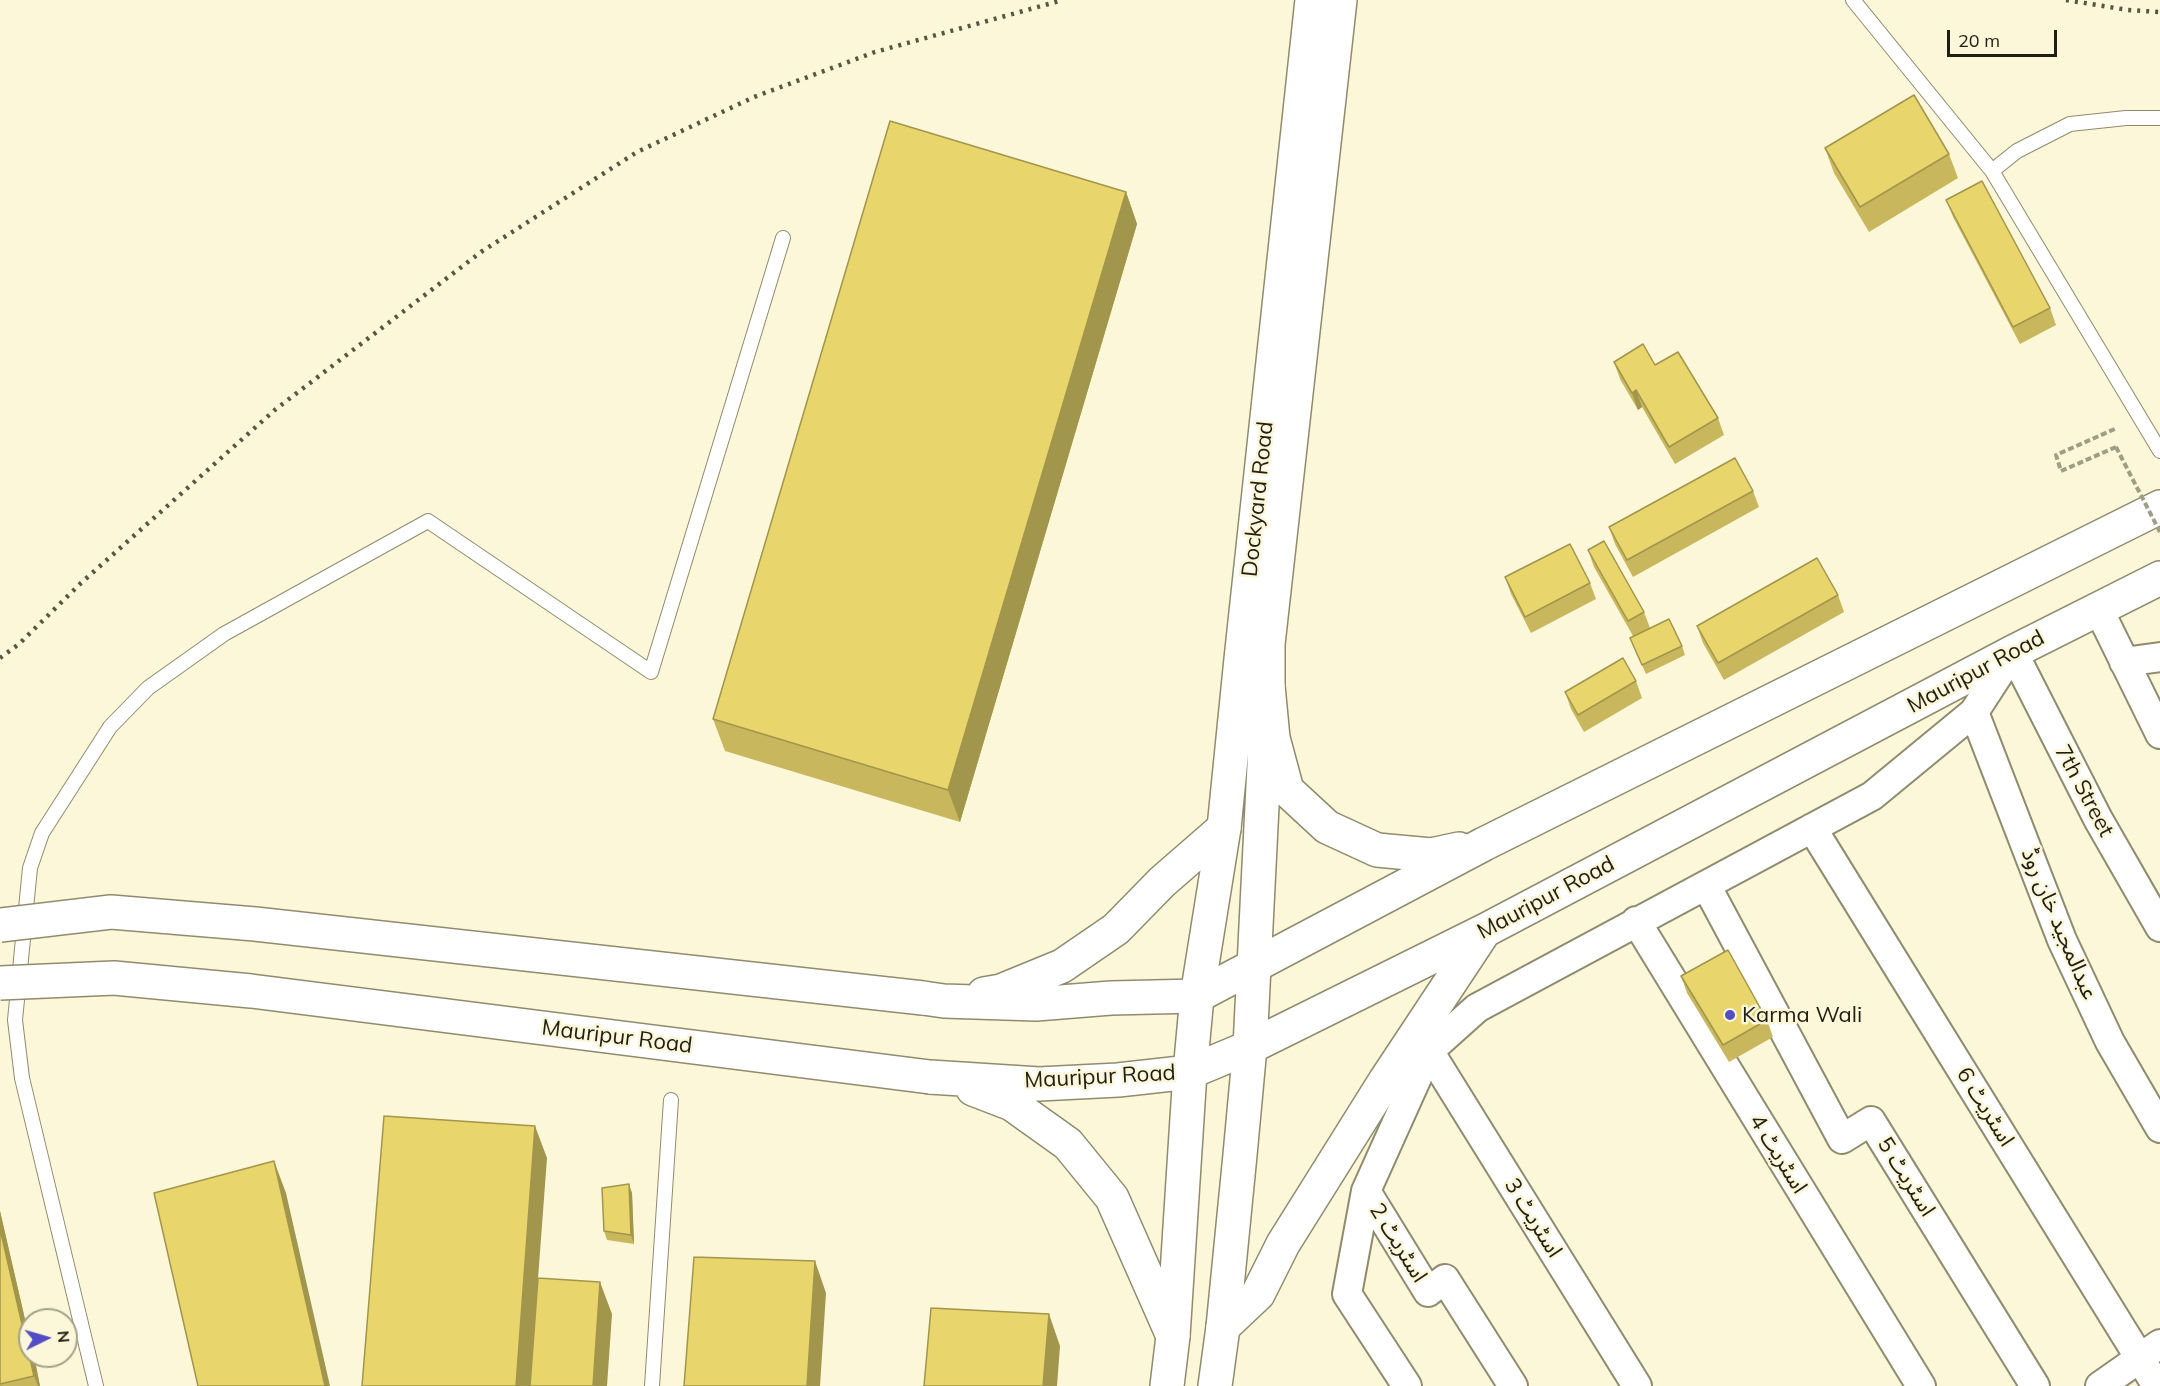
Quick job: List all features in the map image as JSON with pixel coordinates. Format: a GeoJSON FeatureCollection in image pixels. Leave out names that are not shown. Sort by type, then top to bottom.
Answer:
{"type":"FeatureCollection","features":[{"type":"Feature","properties":{"kind":"main road","name":"Dockyard Road"},"geometry":{"type":"LineString","coordinates":[[1215,1386],[1223,1328],[1250,1047],[1268,687],[1254,651],[1312,0]]}},
{"type":"Feature","properties":{"kind":"main road","name":"Dockyard Road"},"geometry":{"type":"LineString","coordinates":[[1167,1386],[1173,1336],[1197,996],[1254,651],[1340,0]]}},
{"type":"Feature","properties":{"kind":"main road"},"geometry":{"type":"LineString","coordinates":[[0,925],[111,912],[255,924],[934,1000],[1036,1004],[1112,998],[1197,996],[1484,844],[2160,507]]}},
{"type":"Feature","properties":{"kind":"main road","name":"Mauripur Road"},"geometry":{"type":"LineString","coordinates":[[0,983],[114,978],[239,990],[939,1078],[1039,1084],[1118,1080],[1190,1072],[1250,1047],[1484,932],[2013,652],[2160,578]]}},
{"type":"Feature","properties":{"kind":"main road"},"geometry":{"type":"LineString","coordinates":[[1268,687],[1273,738],[1287,790],[1327,827],[1377,850],[1431,855],[1484,844]]}},
{"type":"Feature","properties":{"kind":"main road"},"geometry":{"type":"LineString","coordinates":[[934,1000],[1001,991],[1062,966],[1116,929],[1162,882],[1224,828]]}},
{"type":"Feature","properties":{"kind":"main road"},"geometry":{"type":"LineString","coordinates":[[1223,1328],[1258,1294],[1283,1244],[1385,1081],[1484,932]]}},
{"type":"Feature","properties":{"kind":"main road"},"geometry":{"type":"LineString","coordinates":[[939,1078],[1012,1104],[1068,1144],[1112,1198],[1173,1336]]}},
{"type":"Feature","properties":{"kind":"street"},"geometry":{"type":"LineString","coordinates":[[2098,608],[2160,734]]}},
{"type":"Feature","properties":{"kind":"street"},"geometry":{"type":"LineString","coordinates":[[1407,1386],[1347,1294],[1366,1191],[1429,1051],[1477,1008],[1872,796],[1974,712],[2013,652]]}},
{"type":"Feature","properties":{"kind":"street","name":"7th Street"},"geometry":{"type":"LineString","coordinates":[[2013,652],[2098,819],[2160,927]]}},
{"type":"Feature","properties":{"kind":"street"},"geometry":{"type":"LineString","coordinates":[[2124,662],[2160,657]]}},
{"type":"Feature","properties":{"kind":"street","name":"عبدالمجید خان روڈ"},"geometry":{"type":"LineString","coordinates":[[1974,712],[2062,940],[2110,1042],[2160,1128]]}},
{"type":"Feature","properties":{"kind":"street","name":"اسٹریٹ 6"},"geometry":{"type":"LineString","coordinates":[[1812,828],[2150,1351],[2157,1386]]}},
{"type":"Feature","properties":{"kind":"street","name":"اسٹریٹ 5"},"geometry":{"type":"LineString","coordinates":[[1706,885],[1842,1139],[1871,1121],[2035,1386]]}},
{"type":"Feature","properties":{"kind":"street","name":"اسٹریٹ 4"},"geometry":{"type":"LineString","coordinates":[[1636,921],[1921,1386]]}},
{"type":"Feature","properties":{"kind":"street","name":"اسٹریٹ 3"},"geometry":{"type":"LineString","coordinates":[[1429,1051],[1637,1386]]}},
{"type":"Feature","properties":{"kind":"street","name":"اسٹریٹ 2"},"geometry":{"type":"LineString","coordinates":[[1366,1191],[1428,1292],[1445,1279],[1513,1386]]}},
{"type":"Feature","properties":{"kind":"street"},"geometry":{"type":"LineString","coordinates":[[2100,1386],[2150,1351]]}},
{"type":"Feature","properties":{"kind":"lane"},"geometry":{"type":"LineString","coordinates":[[1853,0],[1992,171],[2160,451]]}},
{"type":"Feature","properties":{"kind":"lane"},"geometry":{"type":"LineString","coordinates":[[1992,171],[2017,150],[2070,124],[2126,118],[2160,118]]}},
{"type":"Feature","properties":{"kind":"lane"},"geometry":{"type":"LineString","coordinates":[[96,1386],[21,1078],[15,1020],[30,868],[42,833],[110,727],[147,688],[224,634],[428,521],[651,672],[783,238]]}},
{"type":"Feature","properties":{"kind":"lane"},"geometry":{"type":"LineString","coordinates":[[652,1386],[671,1100]]}},
{"type":"Feature","properties":{"kind":"path"},"geometry":{"type":"LineString","coordinates":[[2140,417],[2055,455],[2061,471],[2116,447],[2160,532]]}},
{"type":"Feature","properties":{"kind":"building"},"geometry":{"type":"Polygon","coordinates":[[[1914,95],[1949,154],[1860,207],[1825,148],[1914,95]]]}},
{"type":"Feature","properties":{"kind":"building"},"geometry":{"type":"Polygon","coordinates":[[[890,121],[1126,192],[948,790],[713,719],[890,121]]]}},
{"type":"Feature","properties":{"kind":"building"},"geometry":{"type":"Polygon","coordinates":[[[1982,181],[2050,308],[2013,327],[1946,200],[1982,181]]]}},
{"type":"Feature","properties":{"kind":"building"},"geometry":{"type":"Polygon","coordinates":[[[1643,344],[1655,365],[1678,352],[1718,418],[1669,447],[1636,390],[1632,393],[1614,362],[1643,344]]]}},
{"type":"Feature","properties":{"kind":"building"},"geometry":{"type":"Polygon","coordinates":[[[1735,458],[1753,491],[1627,560],[1609,527],[1735,458]]]}},
{"type":"Feature","properties":{"kind":"building"},"geometry":{"type":"Polygon","coordinates":[[[1604,541],[1644,612],[1628,621],[1588,550],[1604,541]]]}},
{"type":"Feature","properties":{"kind":"building"},"geometry":{"type":"Polygon","coordinates":[[[1570,544],[1590,583],[1525,617],[1505,577],[1570,544]]]}},
{"type":"Feature","properties":{"kind":"building"},"geometry":{"type":"Polygon","coordinates":[[[1817,558],[1838,595],[1718,663],[1697,626],[1817,558]]]}},
{"type":"Feature","properties":{"kind":"building"},"geometry":{"type":"Polygon","coordinates":[[[1669,619],[1682,646],[1642,665],[1630,638],[1669,619]]]}},
{"type":"Feature","properties":{"kind":"building"},"geometry":{"type":"Polygon","coordinates":[[[1623,658],[1636,681],[1578,715],[1565,692],[1623,658]]]}},
{"type":"Feature","properties":{"kind":"building","name":"Karma Wali"},"geometry":{"type":"Polygon","coordinates":[[[1728,950],[1767,1020],[1723,1045],[1681,976],[1728,950]]]}},
{"type":"Feature","properties":{"kind":"building"},"geometry":{"type":"Polygon","coordinates":[[[384,1116],[535,1126],[516,1386],[362,1386],[384,1116]]]}},
{"type":"Feature","properties":{"kind":"building"},"geometry":{"type":"Polygon","coordinates":[[[274,1161],[325,1386],[198,1386],[154,1193],[274,1161]]]}},
{"type":"Feature","properties":{"kind":"building"},"geometry":{"type":"Polygon","coordinates":[[[629,1184],[631,1235],[604,1231],[602,1188],[629,1184]]]}},
{"type":"Feature","properties":{"kind":"building"},"geometry":{"type":"Polygon","coordinates":[[[0,1229],[18,1308],[18,1368],[32,1368],[34,1376],[0,1384],[0,1229]]]}},
{"type":"Feature","properties":{"kind":"building"},"geometry":{"type":"Polygon","coordinates":[[[694,1257],[815,1261],[807,1386],[684,1386],[694,1257]]]}},
{"type":"Feature","properties":{"kind":"building"},"geometry":{"type":"Polygon","coordinates":[[[538,1278],[600,1282],[593,1386],[530,1386],[538,1278]]]}},
{"type":"Feature","properties":{"kind":"building"},"geometry":{"type":"Polygon","coordinates":[[[931,1308],[1049,1314],[1043,1386],[924,1386],[931,1308]]]}},
{"type":"Feature","properties":{"kind":"railway"},"geometry":{"type":"LineString","coordinates":[[0,658],[19,644],[81,583],[276,409],[481,252],[637,152],[754,97],[875,52],[1063,0]]}},
{"type":"Feature","properties":{"kind":"railway"},"geometry":{"type":"LineString","coordinates":[[2066,0],[2128,10],[2160,12]]}},
{"type":"Feature","properties":{"kind":"place","name":"Karma Wali"},"geometry":{"type":"Point","coordinates":[1730,1015]}}]}
